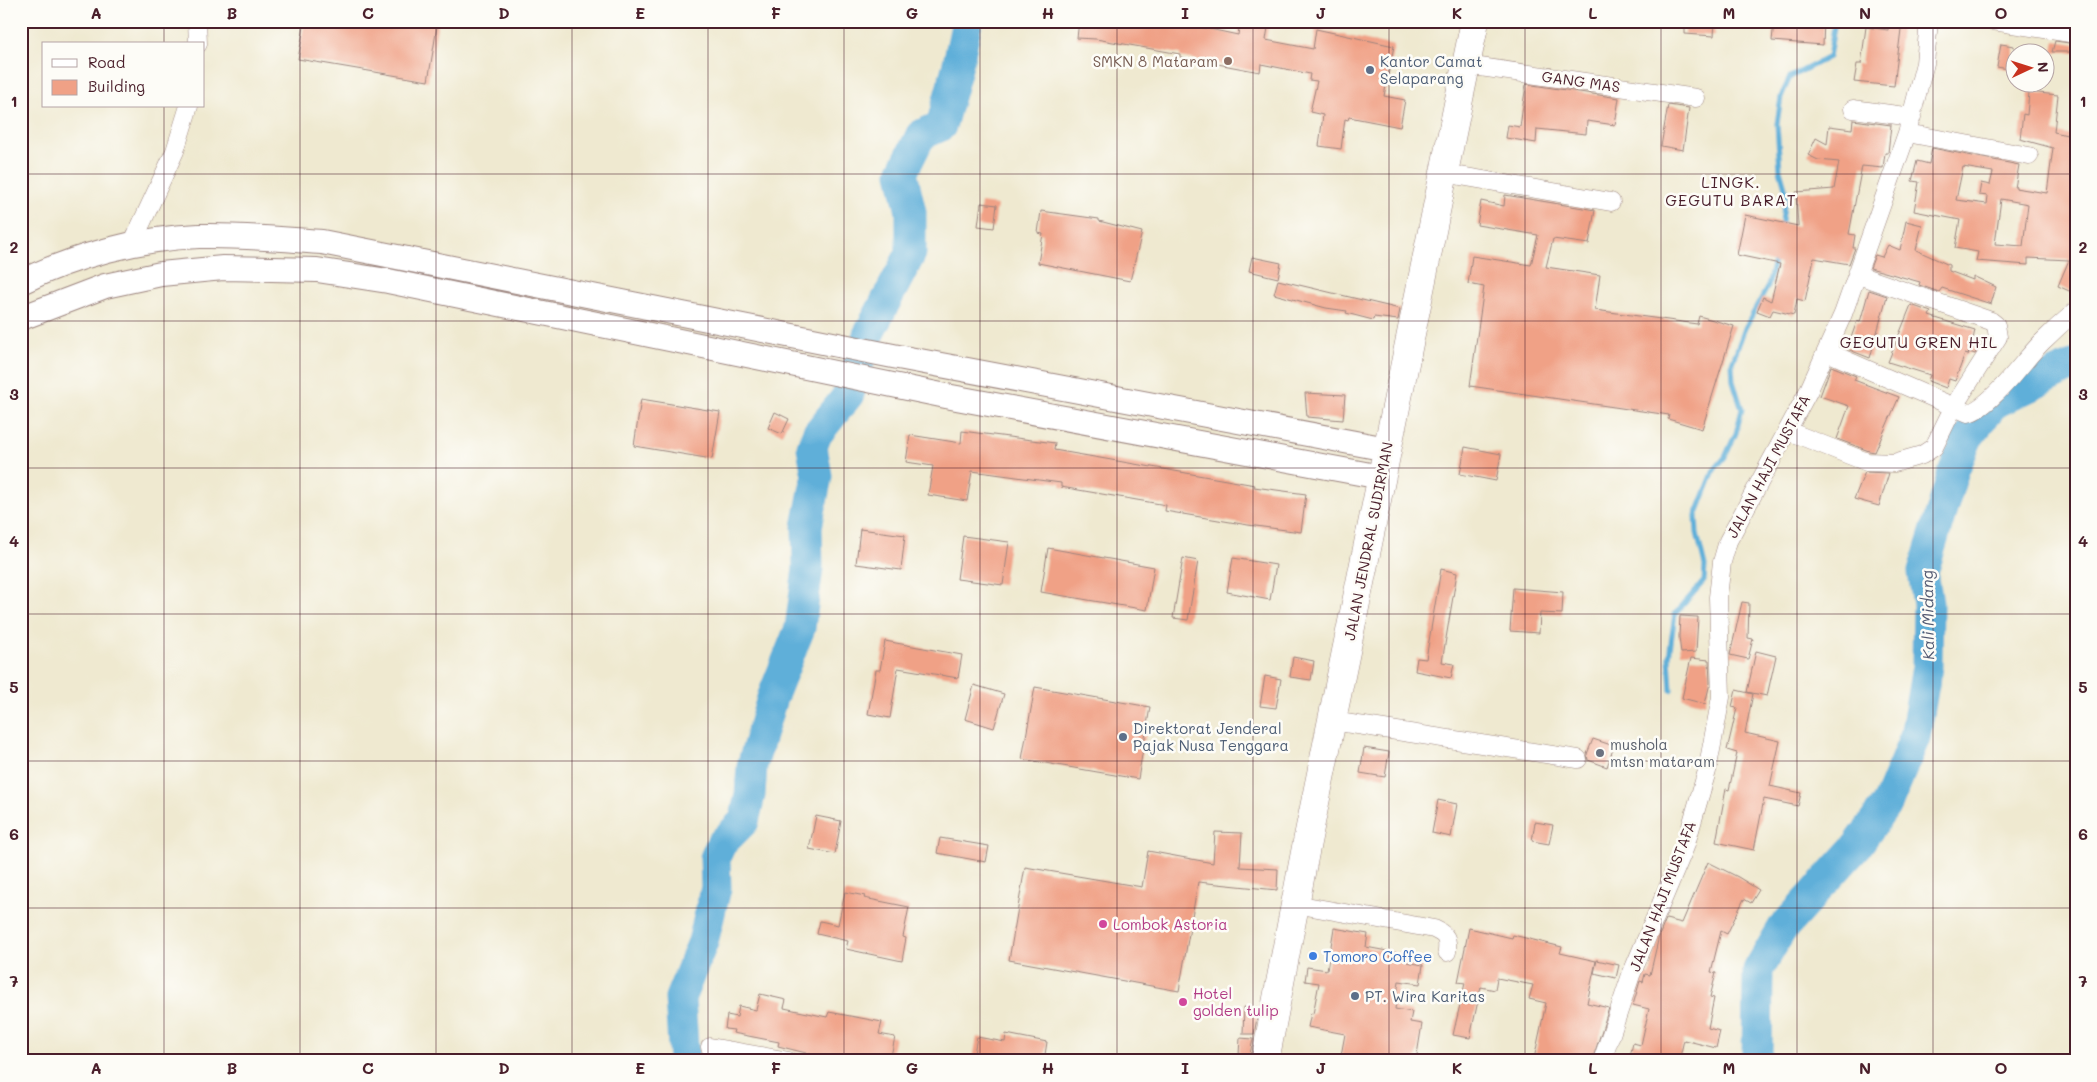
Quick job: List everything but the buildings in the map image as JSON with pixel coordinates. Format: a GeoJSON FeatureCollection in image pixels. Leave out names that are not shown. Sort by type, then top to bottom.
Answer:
{"type":"FeatureCollection","features":[{"type":"Feature","properties":{"kind":"highway","name":"JALAN JENDRAL SUDIRMAN"},"geometry":{"type":"LineString","coordinates":[[1265,1061],[1386,449],[1475,21]]}},
{"type":"Feature","properties":{"kind":"main road"},"geometry":{"type":"LineString","coordinates":[[21,282],[88,256],[131,246],[197,236],[246,236],[322,242],[893,356],[1386,449]]}},
{"type":"Feature","properties":{"kind":"main road"},"geometry":{"type":"LineString","coordinates":[[21,318],[105,286],[161,274],[224,268],[317,270],[388,281],[889,384],[1381,477]]}},
{"type":"Feature","properties":{"kind":"street"},"geometry":{"type":"LineString","coordinates":[[197,21],[198,42]]}},
{"type":"Feature","properties":{"kind":"street","name":"JALAN HAJI MUSTAFA"},"geometry":{"type":"LineString","coordinates":[[1602,1061],[1631,975],[1685,847],[1707,771],[1721,696],[1718,596],[1722,562],[1728,540],[1788,431],[1827,352],[1858,275],[1910,125],[1925,63],[1929,21]]}},
{"type":"Feature","properties":{"kind":"street"},"geometry":{"type":"LineString","coordinates":[[1993,21],[2076,34]]}},
{"type":"Feature","properties":{"kind":"street","name":"GANG MAS"},"geometry":{"type":"LineString","coordinates":[[1466,65],[1696,98]]}},
{"type":"Feature","properties":{"kind":"street"},"geometry":{"type":"LineString","coordinates":[[131,246],[176,150],[188,108]]}},
{"type":"Feature","properties":{"kind":"street"},"geometry":{"type":"LineString","coordinates":[[1854,109],[2029,156]]}},
{"type":"Feature","properties":{"kind":"street"},"geometry":{"type":"LineString","coordinates":[[1444,173],[1611,202]]}},
{"type":"Feature","properties":{"kind":"street"},"geometry":{"type":"LineString","coordinates":[[1788,431],[1866,462],[1894,463],[1922,455],[1934,448],[1954,406],[1998,337],[1996,325],[1991,321],[1858,275]]}},
{"type":"Feature","properties":{"kind":"street"},"geometry":{"type":"LineString","coordinates":[[1827,352],[1968,412],[1979,408],[2003,386],[2041,342],[2076,311]]}},
{"type":"Feature","properties":{"kind":"street"},"geometry":{"type":"LineString","coordinates":[[1332,721],[1578,760]]}},
{"type":"Feature","properties":{"kind":"street"},"geometry":{"type":"LineString","coordinates":[[1296,904],[1444,933],[1448,939],[1447,952]]}},
{"type":"Feature","properties":{"kind":"street"},"geometry":{"type":"LineString","coordinates":[[710,1047],[790,1061]]}},
{"type":"Feature","properties":{"kind":"waterway"},"geometry":{"type":"LineString","coordinates":[[684,1061],[680,998],[703,942],[716,888],[715,858],[721,844],[744,821],[750,795],[752,766],[772,698],[800,628],[808,568],[807,527],[817,476],[812,447],[817,434],[849,394],[868,335],[911,253],[911,212],[902,173],[921,135],[941,126],[957,68],[967,21]]}},
{"type":"Feature","properties":{"kind":"waterway"},"geometry":{"type":"LineString","coordinates":[[1781,228],[1786,191],[1780,170],[1777,124],[1781,97],[1790,77],[1829,57],[1835,21]]}},
{"type":"Feature","properties":{"kind":"waterway"},"geometry":{"type":"LineString","coordinates":[[1671,690],[1669,657],[1675,614],[1704,581],[1705,566],[1697,533],[1696,516],[1714,470],[1725,457],[1736,433],[1742,409],[1733,381],[1732,363],[1745,328],[1768,286],[1775,256]]}},
{"type":"Feature","properties":{"kind":"waterway","name":"Kali Midang"},"geometry":{"type":"LineString","coordinates":[[1757,1061],[1758,970],[1782,929],[1857,846],[1888,802],[1915,737],[1927,667],[1928,604],[1923,572],[1954,470],[1968,437],[1995,403],[2076,364]]}},
{"type":"Feature","properties":{"kind":"place","name":"SMKN 8 Mataram"},"geometry":{"type":"Point","coordinates":[1228,61]}},
{"type":"Feature","properties":{"kind":"place","name":"Kantor Camat Selaparang"},"geometry":{"type":"Point","coordinates":[1370,70]}},
{"type":"Feature","properties":{"kind":"place","name":"Direktorat Jenderal Pajak Nusa Tenggara"},"geometry":{"type":"Point","coordinates":[1123,737]}},
{"type":"Feature","properties":{"kind":"place","name":"mushola mtsn mataram"},"geometry":{"type":"Point","coordinates":[1600,753]}},
{"type":"Feature","properties":{"kind":"place","name":"Lombok Astoria"},"geometry":{"type":"Point","coordinates":[1103,924]}},
{"type":"Feature","properties":{"kind":"place","name":"Tomoro Coffee"},"geometry":{"type":"Point","coordinates":[1313,956]}},
{"type":"Feature","properties":{"kind":"place","name":"PT. Wira Karitas"},"geometry":{"type":"Point","coordinates":[1355,996]}},
{"type":"Feature","properties":{"kind":"place","name":"Hotel golden tulip"},"geometry":{"type":"Point","coordinates":[1183,1002]}},
{"type":"Feature","properties":{"kind":"district","name":"LINGK. GEGUTU BARAT"},"geometry":{"type":"Point","coordinates":[1731,190]}},
{"type":"Feature","properties":{"kind":"district","name":"GEGUTU GREN HIL"},"geometry":{"type":"Point","coordinates":[1919,341]}}]}
